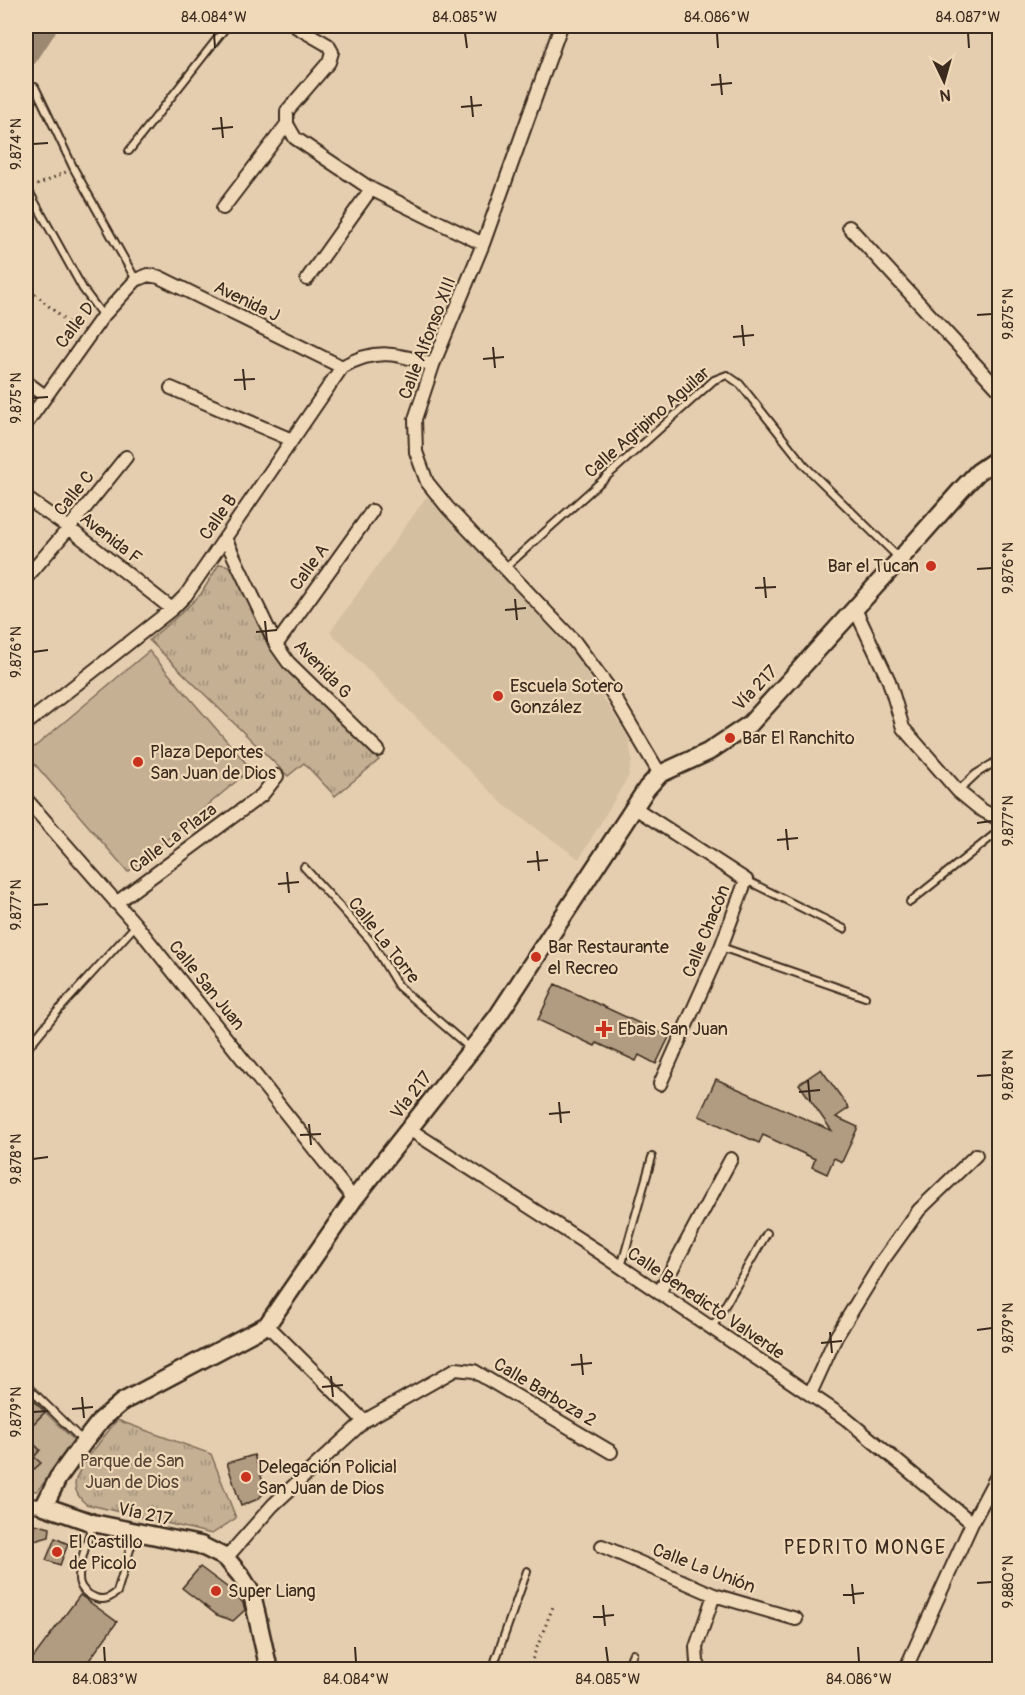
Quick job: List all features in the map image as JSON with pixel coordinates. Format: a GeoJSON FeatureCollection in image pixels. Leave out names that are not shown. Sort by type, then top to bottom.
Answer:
{"type":"FeatureCollection","features":[{"type":"Feature","properties":{"kind":"main road","name":"Vía 217"},"geometry":{"type":"LineString","coordinates":[[269,1670],[252,1594],[226,1558],[200,1545],[93,1523],[44,1506],[58,1478],[101,1420],[122,1402],[267,1324],[354,1199],[497,1017],[647,788],[660,774],[708,752],[750,724],[978,471],[999,456]]}},
{"type":"Feature","properties":{"kind":"street"},"geometry":{"type":"LineString","coordinates":[[295,26],[328,45],[332,52],[329,62],[287,111],[287,124],[295,138],[371,189],[483,244]]}},
{"type":"Feature","properties":{"kind":"street","name":"Calle Alfonso XIII"},"geometry":{"type":"LineString","coordinates":[[561,26],[483,244],[433,365],[415,419],[416,452],[427,482],[589,660],[609,688],[660,774]]}},
{"type":"Feature","properties":{"kind":"street"},"geometry":{"type":"LineString","coordinates":[[223,208],[287,124]]}},
{"type":"Feature","properties":{"kind":"street"},"geometry":{"type":"LineString","coordinates":[[307,279],[371,189]]}},
{"type":"Feature","properties":{"kind":"street"},"geometry":{"type":"LineString","coordinates":[[849,227],[999,391]]}},
{"type":"Feature","properties":{"kind":"street","name":"Avenida J"},"geometry":{"type":"LineString","coordinates":[[136,279],[148,275],[159,277],[342,367]]}},
{"type":"Feature","properties":{"kind":"street","name":"Calle D"},"geometry":{"type":"LineString","coordinates":[[26,424],[103,316],[136,279]]}},
{"type":"Feature","properties":{"kind":"street"},"geometry":{"type":"LineString","coordinates":[[342,367],[354,360],[382,355],[400,355],[433,365]]}},
{"type":"Feature","properties":{"kind":"street","name":"Calle B"},"geometry":{"type":"LineString","coordinates":[[26,724],[172,609],[186,595],[342,367]]}},
{"type":"Feature","properties":{"kind":"street"},"geometry":{"type":"LineString","coordinates":[[26,382],[45,396]]}},
{"type":"Feature","properties":{"kind":"street"},"geometry":{"type":"LineString","coordinates":[[171,388],[292,441]]}},
{"type":"Feature","properties":{"kind":"street","name":"Calle C"},"geometry":{"type":"LineString","coordinates":[[26,578],[126,457]]}},
{"type":"Feature","properties":{"kind":"street","name":"Avenida F"},"geometry":{"type":"LineString","coordinates":[[26,498],[69,528],[172,609]]}},
{"type":"Feature","properties":{"kind":"street","name":"Calle A"},"geometry":{"type":"LineString","coordinates":[[276,645],[372,511]]}},
{"type":"Feature","properties":{"kind":"street","name":"Avenida G"},"geometry":{"type":"LineString","coordinates":[[225,538],[276,645],[288,662],[378,750]]}},
{"type":"Feature","properties":{"kind":"street"},"geometry":{"type":"LineString","coordinates":[[855,609],[889,681],[903,728],[958,791],[980,809],[999,820]]}},
{"type":"Feature","properties":{"kind":"street","name":"Calle La Plaza"},"geometry":{"type":"LineString","coordinates":[[116,903],[262,795],[277,776]]}},
{"type":"Feature","properties":{"kind":"street","name":"Calle San Juan"},"geometry":{"type":"LineString","coordinates":[[26,800],[136,925],[354,1199]]}},
{"type":"Feature","properties":{"kind":"street","name":"Calle Chacón"},"geometry":{"type":"LineString","coordinates":[[634,808],[746,880],[721,947],[660,1084]]}},
{"type":"Feature","properties":{"kind":"street","name":"Calle Benedicto Valverde"},"geometry":{"type":"LineString","coordinates":[[409,1129],[621,1267],[845,1419],[972,1523]]}},
{"type":"Feature","properties":{"kind":"street"},"geometry":{"type":"LineString","coordinates":[[810,1395],[836,1337],[883,1260],[919,1210],[976,1155]]}},
{"type":"Feature","properties":{"kind":"street"},"geometry":{"type":"LineString","coordinates":[[659,1293],[731,1159]]}},
{"type":"Feature","properties":{"kind":"street"},"geometry":{"type":"LineString","coordinates":[[267,1324],[364,1421]]}},
{"type":"Feature","properties":{"kind":"street","name":"Calle Barboza 2"},"geometry":{"type":"LineString","coordinates":[[226,1558],[273,1505],[364,1421],[456,1369],[474,1371],[611,1452]]}},
{"type":"Feature","properties":{"kind":"street"},"geometry":{"type":"LineString","coordinates":[[905,1670],[972,1523],[999,1470]]}},
{"type":"Feature","properties":{"kind":"street"},"geometry":{"type":"LineString","coordinates":[[26,1505],[44,1506]]}},
{"type":"Feature","properties":{"kind":"street","name":"Calle La Unión"},"geometry":{"type":"LineString","coordinates":[[602,1546],[714,1595],[796,1619]]}},
{"type":"Feature","properties":{"kind":"street"},"geometry":{"type":"LineString","coordinates":[[701,1670],[696,1647],[714,1595]]}},
{"type":"Feature","properties":{"kind":"lane"},"geometry":{"type":"LineString","coordinates":[[129,151],[227,26]]}},
{"type":"Feature","properties":{"kind":"lane"},"geometry":{"type":"LineString","coordinates":[[36,87],[74,169],[136,279]]}},
{"type":"Feature","properties":{"kind":"lane"},"geometry":{"type":"LineString","coordinates":[[26,187],[83,289],[103,316]]}},
{"type":"Feature","properties":{"kind":"lane","name":"Calle Agripino Aguilar"},"geometry":{"type":"LineString","coordinates":[[506,567],[714,380],[727,375],[740,384],[805,466],[900,559]]}},
{"type":"Feature","properties":{"kind":"lane"},"geometry":{"type":"LineString","coordinates":[[958,791],[976,774],[999,759]]}},
{"type":"Feature","properties":{"kind":"lane"},"geometry":{"type":"LineString","coordinates":[[910,902],[999,830]]}},
{"type":"Feature","properties":{"kind":"lane","name":"Calle La Torre"},"geometry":{"type":"LineString","coordinates":[[304,867],[371,941],[398,986],[472,1050]]}},
{"type":"Feature","properties":{"kind":"lane"},"geometry":{"type":"LineString","coordinates":[[746,880],[844,930]]}},
{"type":"Feature","properties":{"kind":"lane"},"geometry":{"type":"LineString","coordinates":[[26,1050],[56,1013],[136,925]]}},
{"type":"Feature","properties":{"kind":"lane"},"geometry":{"type":"LineString","coordinates":[[721,947],[865,997]]}},
{"type":"Feature","properties":{"kind":"lane"},"geometry":{"type":"LineString","coordinates":[[621,1267],[652,1158]]}},
{"type":"Feature","properties":{"kind":"lane"},"geometry":{"type":"LineString","coordinates":[[711,1328],[766,1233]]}},
{"type":"Feature","properties":{"kind":"lane"},"geometry":{"type":"LineString","coordinates":[[26,1385],[84,1442]]}},
{"type":"Feature","properties":{"kind":"lane"},"geometry":{"type":"LineString","coordinates":[[93,1523],[83,1555],[79,1579],[84,1592],[97,1599],[103,1600],[117,1592],[135,1532]]}},
{"type":"Feature","properties":{"kind":"lane"},"geometry":{"type":"LineString","coordinates":[[492,1670],[527,1571]]}},
{"type":"Feature","properties":{"kind":"lane"},"geometry":{"type":"LineString","coordinates":[[626,1670],[633,1653]]}},
{"type":"Feature","properties":{"kind":"path"},"geometry":{"type":"LineString","coordinates":[[26,187],[74,169]]}},
{"type":"Feature","properties":{"kind":"path"},"geometry":{"type":"LineString","coordinates":[[26,286],[87,339]]}},
{"type":"Feature","properties":{"kind":"path"},"geometry":{"type":"LineString","coordinates":[[528,1670],[554,1604]]}},
{"type":"Feature","properties":{"kind":"shaded area","name":"Escuela Sotero González"},"geometry":{"type":"Polygon","coordinates":[[[427,496],[575,654],[629,738],[632,761],[628,777],[579,859],[504,805],[330,632],[427,496]]]}},
{"type":"Feature","properties":{"kind":"green space"},"geometry":{"type":"Polygon","coordinates":[[[219,564],[233,568],[296,677],[379,760],[335,796],[304,763],[288,776],[149,640],[201,594],[219,564]]]}},
{"type":"Feature","properties":{"kind":"green space","name":"Plaza Deportes San Juan de Dios"},"geometry":{"type":"Polygon","coordinates":[[[149,651],[251,769],[128,872],[26,754],[149,651]]]}},
{"type":"Feature","properties":{"kind":"green space"},"geometry":{"type":"Polygon","coordinates":[[[45,1412],[77,1443],[37,1491],[26,1490],[26,1466],[31,1472],[34,1457],[40,1450],[26,1436],[26,1431],[45,1412]]]}},
{"type":"Feature","properties":{"kind":"green space","name":"Parque de San Juan de Dios"},"geometry":{"type":"Polygon","coordinates":[[[117,1420],[211,1454],[236,1518],[212,1534],[86,1504],[77,1493],[75,1486],[78,1473],[117,1420]]]}},
{"type":"Feature","properties":{"kind":"building","name":"Ebais San Juan"},"geometry":{"type":"Polygon","coordinates":[[[555,984],[669,1037],[656,1064],[639,1055],[636,1061],[597,1043],[595,1046],[538,1020],[555,984]]]}},
{"type":"Feature","properties":{"kind":"building"},"geometry":{"type":"Polygon","coordinates":[[[821,1069],[849,1108],[836,1117],[858,1127],[842,1162],[834,1158],[827,1174],[812,1167],[815,1159],[763,1135],[759,1143],[699,1116],[716,1079],[832,1131],[799,1084],[821,1069]]]}},
{"type":"Feature","properties":{"kind":"building"},"geometry":{"type":"Polygon","coordinates":[[[26,1393],[45,1412],[26,1431],[26,1393]]]}},
{"type":"Feature","properties":{"kind":"building"},"geometry":{"type":"Polygon","coordinates":[[[26,1436],[40,1450],[34,1457],[41,1463],[31,1472],[26,1466],[26,1436]]]}},
{"type":"Feature","properties":{"kind":"building","name":"Delegación Policial San Juan de Dios"},"geometry":{"type":"Polygon","coordinates":[[[254,1455],[266,1491],[258,1499],[241,1506],[227,1463],[254,1455]]]}},
{"type":"Feature","properties":{"kind":"building"},"geometry":{"type":"Polygon","coordinates":[[[35,1524],[50,1528],[49,1537],[34,1541],[35,1524]]]}},
{"type":"Feature","properties":{"kind":"building","name":"El Castillo de Picolo"},"geometry":{"type":"Polygon","coordinates":[[[55,1538],[68,1544],[60,1565],[46,1560],[55,1538]]]}},
{"type":"Feature","properties":{"kind":"building"},"geometry":{"type":"Polygon","coordinates":[[[200,1567],[235,1593],[243,1603],[245,1610],[233,1621],[217,1615],[182,1588],[200,1567]]]}},
{"type":"Feature","properties":{"kind":"building"},"geometry":{"type":"Polygon","coordinates":[[[80,1595],[117,1622],[82,1670],[40,1670],[30,1662],[80,1595]]]}},
{"type":"Feature","properties":{"kind":"waterway"},"geometry":{"type":"LineString","coordinates":[[26,53],[43,26]]}},
{"type":"Feature","properties":{"kind":"place","name":"Bar el Tucan"},"geometry":{"type":"Point","coordinates":[931,566]}},
{"type":"Feature","properties":{"kind":"place","name":"Escuela Sotero González"},"geometry":{"type":"Point","coordinates":[498,696]}},
{"type":"Feature","properties":{"kind":"place","name":"Bar El Ranchito"},"geometry":{"type":"Point","coordinates":[730,738]}},
{"type":"Feature","properties":{"kind":"place","name":"Plaza Deportes San Juan de Dios"},"geometry":{"type":"Point","coordinates":[138,762]}},
{"type":"Feature","properties":{"kind":"place","name":"Bar Restaurante el Recreo"},"geometry":{"type":"Point","coordinates":[536,957]}},
{"type":"Feature","properties":{"kind":"place","name":"Ebais San Juan"},"geometry":{"type":"Point","coordinates":[604,1029]}},
{"type":"Feature","properties":{"kind":"place","name":"Delegación Policial San Juan de Dios"},"geometry":{"type":"Point","coordinates":[246,1477]}},
{"type":"Feature","properties":{"kind":"place","name":"El Castillo de Picolo"},"geometry":{"type":"Point","coordinates":[57,1552]}},
{"type":"Feature","properties":{"kind":"place","name":"Super Liang"},"geometry":{"type":"Point","coordinates":[216,1591]}},
{"type":"Feature","properties":{"kind":"district","name":"PEDRITO MONGE"},"geometry":{"type":"Point","coordinates":[865,1547]}}]}
